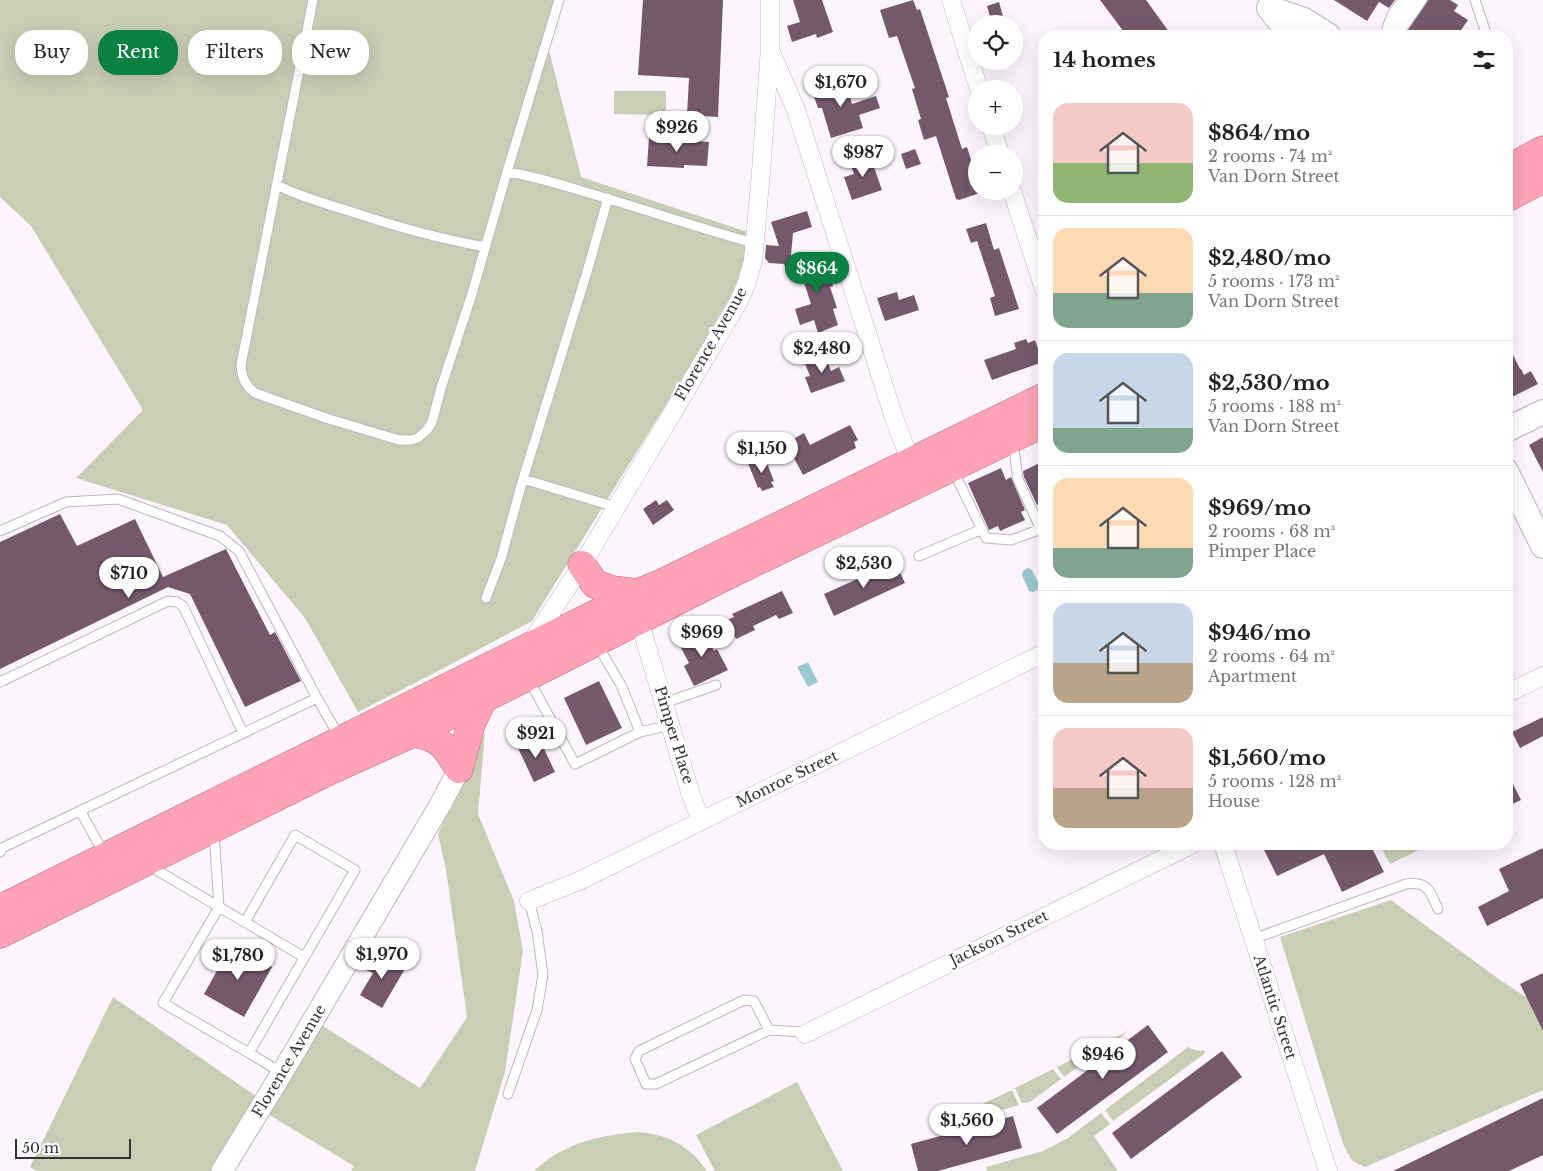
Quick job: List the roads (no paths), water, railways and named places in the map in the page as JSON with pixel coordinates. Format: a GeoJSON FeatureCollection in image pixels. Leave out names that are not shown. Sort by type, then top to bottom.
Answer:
{"type":"FeatureCollection","features":[{"type":"Feature","properties":{"kind":"highway"},"geometry":{"type":"LineString","coordinates":[[1513,166],[1543,150]]}},
{"type":"Feature","properties":{"kind":"highway"},"geometry":{"type":"LineString","coordinates":[[1513,194],[1543,179]]}},
{"type":"Feature","properties":{"kind":"highway"},"geometry":{"type":"LineString","coordinates":[[1,906],[638,593],[912,463],[1038,400]]}},
{"type":"Feature","properties":{"kind":"highway"},"geometry":{"type":"LineString","coordinates":[[0,934],[331,770],[413,733],[722,578],[1038,426]]}},
{"type":"Feature","properties":{"kind":"highway"},"geometry":{"type":"LineString","coordinates":[[582,565],[596,584],[612,590],[638,593]]}},
{"type":"Feature","properties":{"kind":"highway"},"geometry":{"type":"LineString","coordinates":[[459,769],[471,724],[483,698]]}},
{"type":"Feature","properties":{"kind":"highway"},"geometry":{"type":"LineString","coordinates":[[413,733],[428,736],[440,742],[446,747],[459,769]]}},
{"type":"Feature","properties":{"kind":"main road"},"geometry":{"type":"LineString","coordinates":[[1268,3],[1287,30]]}},
{"type":"Feature","properties":{"kind":"main road"},"geometry":{"type":"LineString","coordinates":[[1268,3],[1304,20],[1320,30]]}},
{"type":"Feature","properties":{"kind":"main road"},"geometry":{"type":"LineString","coordinates":[[1513,427],[1543,412]]}},
{"type":"Feature","properties":{"kind":"main road"},"geometry":{"type":"LineString","coordinates":[[1513,484],[1534,521],[1543,546]]}},
{"type":"Feature","properties":{"kind":"street","name":"Florence Avenue"},"geometry":{"type":"LineString","coordinates":[[528,648],[582,565],[739,301],[746,284],[753,261],[770,48],[770,0]]}},
{"type":"Feature","properties":{"kind":"street"},"geometry":{"type":"LineString","coordinates":[[951,0],[976,80]]}},
{"type":"Feature","properties":{"kind":"street"},"geometry":{"type":"LineString","coordinates":[[770,48],[796,110],[894,418],[912,463]]}},
{"type":"Feature","properties":{"kind":"street"},"geometry":{"type":"LineString","coordinates":[[1015,200],[1038,271]]}},
{"type":"Feature","properties":{"kind":"street","name":"Pimper Place"},"geometry":{"type":"LineString","coordinates":[[639,620],[700,822]]}},
{"type":"Feature","properties":{"kind":"street","name":"Monroe Street"},"geometry":{"type":"LineString","coordinates":[[529,901],[579,881],[1038,656]]}},
{"type":"Feature","properties":{"kind":"street"},"geometry":{"type":"LineString","coordinates":[[1513,691],[1543,676]]}},
{"type":"Feature","properties":{"kind":"street","name":"Florence Avenue"},"geometry":{"type":"LineString","coordinates":[[222,1171],[440,805],[459,769]]}},
{"type":"Feature","properties":{"kind":"street","name":"Jackson Street"},"geometry":{"type":"LineString","coordinates":[[805,1034],[1181,850]]}},
{"type":"Feature","properties":{"kind":"street","name":"Atlantic Street"},"geometry":{"type":"LineString","coordinates":[[1225,850],[1328,1171]]}},
{"type":"Feature","properties":{"kind":"lane"},"geometry":{"type":"LineString","coordinates":[[313,0],[241,365],[244,381],[255,393],[329,420],[399,440],[418,438],[427,430],[432,422],[441,388],[471,298],[559,0]]}},
{"type":"Feature","properties":{"kind":"lane"},"geometry":{"type":"LineString","coordinates":[[1386,30],[1393,13],[1403,0]]}},
{"type":"Feature","properties":{"kind":"lane"},"geometry":{"type":"LineString","coordinates":[[1389,30],[1412,0]]}},
{"type":"Feature","properties":{"kind":"lane"},"geometry":{"type":"LineString","coordinates":[[1396,30],[1404,26],[1422,0]]}},
{"type":"Feature","properties":{"kind":"lane"},"geometry":{"type":"LineString","coordinates":[[1476,0],[1484,30]]}},
{"type":"Feature","properties":{"kind":"lane"},"geometry":{"type":"LineString","coordinates":[[507,172],[529,175],[608,198],[715,233],[754,243]]}},
{"type":"Feature","properties":{"kind":"lane"},"geometry":{"type":"LineString","coordinates":[[277,185],[292,193],[379,221],[463,243],[486,247]]}},
{"type":"Feature","properties":{"kind":"lane"},"geometry":{"type":"LineString","coordinates":[[486,598],[501,559],[608,198]]}},
{"type":"Feature","properties":{"kind":"lane"},"geometry":{"type":"LineString","coordinates":[[1012,439],[1018,479],[1038,521]]}},
{"type":"Feature","properties":{"kind":"lane"},"geometry":{"type":"LineString","coordinates":[[952,468],[986,538],[1011,540],[1038,530]]}},
{"type":"Feature","properties":{"kind":"lane"},"geometry":{"type":"LineString","coordinates":[[524,479],[616,507]]}},
{"type":"Feature","properties":{"kind":"lane"},"geometry":{"type":"LineString","coordinates":[[0,531],[66,502],[118,499],[220,536],[239,551],[341,740]]}},
{"type":"Feature","properties":{"kind":"lane"},"geometry":{"type":"LineString","coordinates":[[919,556],[982,529]]}},
{"type":"Feature","properties":{"kind":"lane"},"geometry":{"type":"LineString","coordinates":[[0,682],[168,601],[178,602],[183,606],[244,733]]}},
{"type":"Feature","properties":{"kind":"lane"},"geometry":{"type":"LineString","coordinates":[[596,641],[622,687],[640,732]]}},
{"type":"Feature","properties":{"kind":"lane"},"geometry":{"type":"LineString","coordinates":[[527,676],[575,764],[640,732],[671,725]]}},
{"type":"Feature","properties":{"kind":"lane"},"geometry":{"type":"LineString","coordinates":[[664,703],[716,685]]}},
{"type":"Feature","properties":{"kind":"lane"},"geometry":{"type":"LineString","coordinates":[[1,848],[81,812],[317,698]]}},
{"type":"Feature","properties":{"kind":"lane"},"geometry":{"type":"LineString","coordinates":[[81,812],[106,856]]}},
{"type":"Feature","properties":{"kind":"lane"},"geometry":{"type":"LineString","coordinates":[[214,828],[219,907],[163,1003],[282,1073]]}},
{"type":"Feature","properties":{"kind":"lane"},"geometry":{"type":"LineString","coordinates":[[245,922],[295,836],[355,870],[249,1053]]}},
{"type":"Feature","properties":{"kind":"lane"},"geometry":{"type":"LineString","coordinates":[[144,862],[304,957]]}},
{"type":"Feature","properties":{"kind":"lane"},"geometry":{"type":"LineString","coordinates":[[1253,939],[1406,884],[1418,882],[1425,886],[1432,895],[1438,909]]}},
{"type":"Feature","properties":{"kind":"lane"},"geometry":{"type":"LineString","coordinates":[[508,1094],[538,1010],[543,975],[537,931],[529,901]]}},
{"type":"Feature","properties":{"kind":"lane"},"geometry":{"type":"LineString","coordinates":[[768,1030],[754,1001],[744,1000],[638,1052],[635,1059],[646,1084],[656,1084],[768,1030],[805,1034]]}},
{"type":"Feature","properties":{"kind":"water"},"geometry":{"type":"Polygon","coordinates":[[[1028,568],[1032,570],[1038,582],[1038,590],[1029,591],[1022,575],[1023,571],[1028,568]]]}},
{"type":"Feature","properties":{"kind":"water"},"geometry":{"type":"Polygon","coordinates":[[[808,662],[818,682],[808,687],[797,667],[808,662]]]}}]}
